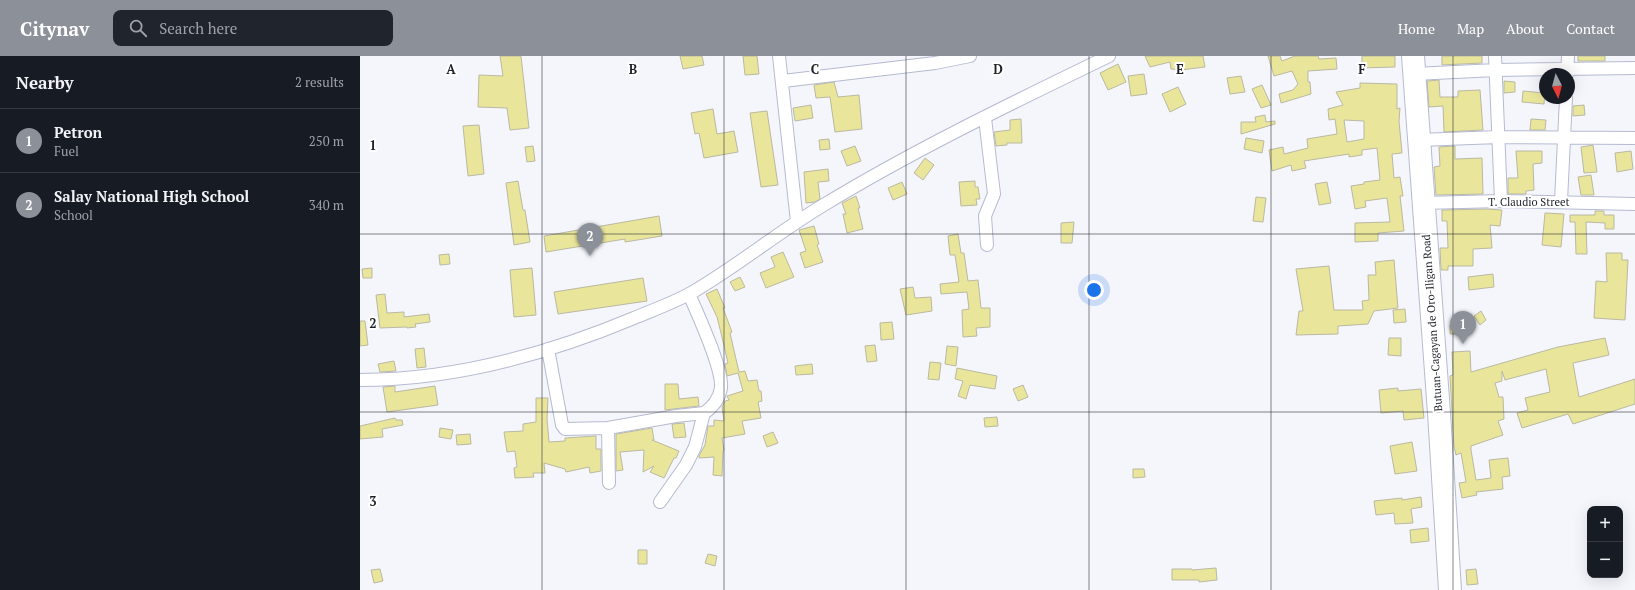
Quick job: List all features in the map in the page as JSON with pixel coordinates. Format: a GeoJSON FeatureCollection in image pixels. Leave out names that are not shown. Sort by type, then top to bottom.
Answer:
{"type":"FeatureCollection","features":[{"type":"Feature","properties":{"kind":"highway","name":"Butuan-Cagayan de Oro-Iligan Road"},"geometry":{"type":"LineString","coordinates":[[1414,65],[1450,590]]}},
{"type":"Feature","properties":{"kind":"street"},"geometry":{"type":"LineString","coordinates":[[779,56],[783,81],[797,222]]}},
{"type":"Feature","properties":{"kind":"street"},"geometry":{"type":"LineString","coordinates":[[783,81],[935,63],[967,56]]}},
{"type":"Feature","properties":{"kind":"street"},"geometry":{"type":"LineString","coordinates":[[360,380],[404,378],[487,366],[595,334],[689,294],[724,273],[797,222],[902,160],[1109,56]]}},
{"type":"Feature","properties":{"kind":"street"},"geometry":{"type":"LineString","coordinates":[[1495,56],[1501,201]]}},
{"type":"Feature","properties":{"kind":"street"},"geometry":{"type":"LineString","coordinates":[[1568,56],[1568,68]]}},
{"type":"Feature","properties":{"kind":"street"},"geometry":{"type":"LineString","coordinates":[[1414,65],[1539,71]]}},
{"type":"Feature","properties":{"kind":"street"},"geometry":{"type":"LineString","coordinates":[[1575,72],[1635,68]]}},
{"type":"Feature","properties":{"kind":"street"},"geometry":{"type":"LineString","coordinates":[[1561,201],[1566,104]]}},
{"type":"Feature","properties":{"kind":"street"},"geometry":{"type":"LineString","coordinates":[[986,118],[994,194],[985,216],[987,245]]}},
{"type":"Feature","properties":{"kind":"street"},"geometry":{"type":"LineString","coordinates":[[1418,140],[1499,137],[1635,138]]}},
{"type":"Feature","properties":{"kind":"street","name":"T. Claudio Street"},"geometry":{"type":"LineString","coordinates":[[1423,203],[1561,201],[1635,204]]}},
{"type":"Feature","properties":{"kind":"street"},"geometry":{"type":"LineString","coordinates":[[548,349],[563,428],[568,430],[608,428],[676,416],[704,413],[712,408],[716,402],[721,384],[712,349],[689,294]]}},
{"type":"Feature","properties":{"kind":"street"},"geometry":{"type":"LineString","coordinates":[[660,502],[686,465],[695,447],[704,413]]}},
{"type":"Feature","properties":{"kind":"street"},"geometry":{"type":"LineString","coordinates":[[608,428],[609,483]]}},
{"type":"Feature","properties":{"kind":"building"},"geometry":{"type":"Polygon","coordinates":[[[500,56],[521,56],[529,128],[510,130],[507,108],[478,107],[479,75],[503,76],[500,56]]]}},
{"type":"Feature","properties":{"kind":"building"},"geometry":{"type":"Polygon","coordinates":[[[680,56],[702,56],[704,65],[683,69],[680,56]]]}},
{"type":"Feature","properties":{"kind":"building"},"geometry":{"type":"Polygon","coordinates":[[[743,56],[757,56],[759,74],[745,75],[743,56]]]}},
{"type":"Feature","properties":{"kind":"building"},"geometry":{"type":"Polygon","coordinates":[[[1145,56],[1203,56],[1205,67],[1181,70],[1171,69],[1170,62],[1150,67],[1145,56]]]}},
{"type":"Feature","properties":{"kind":"building"},"geometry":{"type":"Polygon","coordinates":[[[1268,56],[1280,56],[1282,61],[1295,56],[1318,56],[1319,59],[1336,58],[1337,69],[1308,71],[1308,82],[1310,82],[1311,94],[1281,103],[1279,94],[1293,90],[1298,84],[1292,71],[1274,76],[1268,56]]]}},
{"type":"Feature","properties":{"kind":"building"},"geometry":{"type":"Polygon","coordinates":[[[1362,56],[1395,56],[1395,67],[1362,68],[1362,56]]]}},
{"type":"Feature","properties":{"kind":"building"},"geometry":{"type":"Polygon","coordinates":[[[1442,56],[1482,56],[1482,63],[1442,65],[1442,56]]]}},
{"type":"Feature","properties":{"kind":"building"},"geometry":{"type":"Polygon","coordinates":[[[1578,56],[1605,56],[1605,61],[1578,61],[1578,56]]]}},
{"type":"Feature","properties":{"kind":"building"},"geometry":{"type":"Polygon","coordinates":[[[1118,64],[1126,82],[1108,90],[1100,73],[1118,64]]]}},
{"type":"Feature","properties":{"kind":"building"},"geometry":{"type":"Polygon","coordinates":[[[1144,74],[1147,94],[1131,96],[1128,76],[1144,74]]]}},
{"type":"Feature","properties":{"kind":"building"},"geometry":{"type":"Polygon","coordinates":[[[1241,76],[1245,92],[1230,94],[1227,78],[1241,76]]]}},
{"type":"Feature","properties":{"kind":"building"},"geometry":{"type":"Polygon","coordinates":[[[1439,80],[1440,97],[1458,97],[1458,91],[1480,90],[1483,130],[1444,132],[1443,106],[1429,107],[1427,81],[1439,80]]]}},
{"type":"Feature","properties":{"kind":"building"},"geometry":{"type":"Polygon","coordinates":[[[1504,81],[1515,82],[1515,92],[1504,93],[1504,81]]]}},
{"type":"Feature","properties":{"kind":"building"},"geometry":{"type":"Polygon","coordinates":[[[834,82],[838,97],[859,95],[862,129],[835,132],[830,97],[816,98],[814,85],[834,82]]]}},
{"type":"Feature","properties":{"kind":"building"},"geometry":{"type":"Polygon","coordinates":[[[1360,83],[1397,84],[1397,109],[1400,108],[1399,121],[1402,153],[1392,154],[1394,178],[1400,177],[1403,196],[1400,196],[1404,231],[1378,233],[1378,241],[1355,242],[1355,223],[1390,222],[1387,198],[1365,201],[1366,207],[1355,209],[1351,186],[1364,184],[1364,182],[1380,180],[1377,148],[1362,150],[1362,155],[1349,157],[1349,154],[1304,161],[1306,168],[1292,171],[1291,165],[1272,171],[1269,150],[1283,147],[1284,154],[1308,148],[1307,139],[1337,134],[1335,119],[1329,120],[1328,109],[1343,105],[1336,92],[1360,88],[1360,83]],[[1344,120],[1347,142],[1364,139],[1364,121],[1344,120]]]}},
{"type":"Feature","properties":{"kind":"building"},"geometry":{"type":"Polygon","coordinates":[[[1262,85],[1271,105],[1261,108],[1252,89],[1262,85]]]}},
{"type":"Feature","properties":{"kind":"building"},"geometry":{"type":"Polygon","coordinates":[[[1178,87],[1186,104],[1170,112],[1162,94],[1178,87]]]}},
{"type":"Feature","properties":{"kind":"building"},"geometry":{"type":"Polygon","coordinates":[[[1523,91],[1539,92],[1539,104],[1522,102],[1523,91]]]}},
{"type":"Feature","properties":{"kind":"building"},"geometry":{"type":"Polygon","coordinates":[[[811,105],[813,118],[795,121],[793,108],[811,105]]]}},
{"type":"Feature","properties":{"kind":"building"},"geometry":{"type":"Polygon","coordinates":[[[1584,105],[1585,115],[1573,116],[1573,106],[1584,105]]]}},
{"type":"Feature","properties":{"kind":"building"},"geometry":{"type":"Polygon","coordinates":[[[713,109],[717,134],[734,131],[738,152],[704,158],[699,133],[695,134],[691,113],[713,109]]]}},
{"type":"Feature","properties":{"kind":"building"},"geometry":{"type":"Polygon","coordinates":[[[767,111],[778,185],[761,187],[750,113],[767,111]]]}},
{"type":"Feature","properties":{"kind":"building"},"geometry":{"type":"Polygon","coordinates":[[[1265,115],[1266,122],[1275,121],[1275,124],[1241,134],[1241,122],[1256,122],[1255,117],[1265,115]]]}},
{"type":"Feature","properties":{"kind":"building"},"geometry":{"type":"Polygon","coordinates":[[[1021,119],[1022,143],[1007,143],[1007,145],[996,146],[994,132],[1010,130],[1010,120],[1021,119]]]}},
{"type":"Feature","properties":{"kind":"building"},"geometry":{"type":"Polygon","coordinates":[[[1531,119],[1546,120],[1545,130],[1530,130],[1531,119]]]}},
{"type":"Feature","properties":{"kind":"building"},"geometry":{"type":"Polygon","coordinates":[[[479,125],[484,174],[468,176],[463,126],[479,125]]]}},
{"type":"Feature","properties":{"kind":"building"},"geometry":{"type":"Polygon","coordinates":[[[1246,138],[1264,141],[1262,153],[1244,149],[1246,138]]]}},
{"type":"Feature","properties":{"kind":"building"},"geometry":{"type":"Polygon","coordinates":[[[829,139],[830,149],[820,150],[819,140],[829,139]]]}},
{"type":"Feature","properties":{"kind":"building"},"geometry":{"type":"Polygon","coordinates":[[[1593,145],[1597,172],[1584,173],[1581,147],[1593,145]]]}},
{"type":"Feature","properties":{"kind":"building"},"geometry":{"type":"Polygon","coordinates":[[[533,146],[535,161],[527,162],[525,147],[533,146]]]}},
{"type":"Feature","properties":{"kind":"building"},"geometry":{"type":"Polygon","coordinates":[[[855,146],[861,161],[847,166],[841,151],[855,146]]]}},
{"type":"Feature","properties":{"kind":"building"},"geometry":{"type":"Polygon","coordinates":[[[1455,146],[1455,159],[1482,158],[1483,194],[1436,195],[1434,167],[1440,166],[1439,147],[1455,146]]]}},
{"type":"Feature","properties":{"kind":"building"},"geometry":{"type":"Polygon","coordinates":[[[1516,151],[1542,151],[1542,163],[1533,164],[1534,190],[1526,191],[1526,194],[1508,194],[1508,178],[1518,178],[1516,151]]]}},
{"type":"Feature","properties":{"kind":"building"},"geometry":{"type":"Polygon","coordinates":[[[1631,151],[1633,169],[1617,172],[1615,153],[1631,151]]]}},
{"type":"Feature","properties":{"kind":"building"},"geometry":{"type":"Polygon","coordinates":[[[925,158],[934,165],[923,180],[914,173],[925,158]]]}},
{"type":"Feature","properties":{"kind":"building"},"geometry":{"type":"Polygon","coordinates":[[[828,169],[829,181],[818,182],[820,199],[815,202],[806,203],[804,172],[828,169]]]}},
{"type":"Feature","properties":{"kind":"building"},"geometry":{"type":"Polygon","coordinates":[[[1591,175],[1594,195],[1581,195],[1578,177],[1591,175]]]}},
{"type":"Feature","properties":{"kind":"building"},"geometry":{"type":"Polygon","coordinates":[[[518,181],[523,210],[525,210],[530,242],[514,245],[506,183],[518,181]]]}},
{"type":"Feature","properties":{"kind":"building"},"geometry":{"type":"Polygon","coordinates":[[[975,181],[975,187],[978,187],[980,199],[976,199],[977,205],[961,206],[959,182],[975,181]]]}},
{"type":"Feature","properties":{"kind":"building"},"geometry":{"type":"Polygon","coordinates":[[[902,182],[907,194],[893,200],[888,188],[902,182]]]}},
{"type":"Feature","properties":{"kind":"building"},"geometry":{"type":"Polygon","coordinates":[[[1327,182],[1331,203],[1319,205],[1315,184],[1327,182]]]}},
{"type":"Feature","properties":{"kind":"building"},"geometry":{"type":"Polygon","coordinates":[[[856,196],[860,208],[858,208],[863,229],[847,233],[843,214],[846,214],[842,203],[856,196]]]}},
{"type":"Feature","properties":{"kind":"building"},"geometry":{"type":"Polygon","coordinates":[[[1256,197],[1266,198],[1263,222],[1253,221],[1256,197]]]}},
{"type":"Feature","properties":{"kind":"building"},"geometry":{"type":"Polygon","coordinates":[[[1442,210],[1502,210],[1500,226],[1490,225],[1492,248],[1473,249],[1473,266],[1448,266],[1448,270],[1441,270],[1440,248],[1448,248],[1447,221],[1442,221],[1442,210]]]}},
{"type":"Feature","properties":{"kind":"building"},"geometry":{"type":"Polygon","coordinates":[[[1595,211],[1604,211],[1604,215],[1614,215],[1614,229],[1605,229],[1605,223],[1586,222],[1587,254],[1576,254],[1575,222],[1570,222],[1570,215],[1595,215],[1595,211]]]}},
{"type":"Feature","properties":{"kind":"building"},"geometry":{"type":"Polygon","coordinates":[[[1545,213],[1564,214],[1561,247],[1542,245],[1545,213]]]}},
{"type":"Feature","properties":{"kind":"building"},"geometry":{"type":"Polygon","coordinates":[[[659,216],[662,236],[625,242],[625,239],[546,252],[544,236],[659,216]]]}},
{"type":"Feature","properties":{"kind":"building"},"geometry":{"type":"Polygon","coordinates":[[[1074,222],[1072,243],[1061,243],[1061,223],[1074,222]]]}},
{"type":"Feature","properties":{"kind":"building"},"geometry":{"type":"Polygon","coordinates":[[[814,226],[819,244],[817,245],[823,262],[805,268],[800,253],[806,251],[799,230],[814,226]]]}},
{"type":"Feature","properties":{"kind":"building"},"geometry":{"type":"Polygon","coordinates":[[[958,234],[961,253],[964,253],[968,281],[978,280],[981,308],[990,308],[990,327],[976,328],[977,336],[963,337],[962,310],[969,309],[967,292],[941,294],[940,284],[959,282],[955,255],[950,255],[948,236],[958,234]]]}},
{"type":"Feature","properties":{"kind":"building"},"geometry":{"type":"Polygon","coordinates":[[[783,252],[794,277],[766,288],[760,273],[775,267],[771,257],[783,252]]]}},
{"type":"Feature","properties":{"kind":"building"},"geometry":{"type":"Polygon","coordinates":[[[1606,253],[1622,253],[1622,260],[1628,260],[1625,320],[1594,318],[1596,281],[1607,282],[1606,253]]]}},
{"type":"Feature","properties":{"kind":"building"},"geometry":{"type":"Polygon","coordinates":[[[449,254],[450,264],[440,265],[439,255],[449,254]]]}},
{"type":"Feature","properties":{"kind":"building"},"geometry":{"type":"Polygon","coordinates":[[[1394,260],[1398,308],[1374,311],[1368,324],[1338,326],[1338,334],[1296,335],[1299,311],[1303,311],[1296,269],[1329,266],[1334,310],[1363,310],[1362,301],[1369,300],[1368,275],[1376,275],[1375,262],[1394,260]]]}},
{"type":"Feature","properties":{"kind":"building"},"geometry":{"type":"Polygon","coordinates":[[[372,268],[372,278],[363,278],[362,269],[372,268]]]}},
{"type":"Feature","properties":{"kind":"building"},"geometry":{"type":"Polygon","coordinates":[[[532,268],[536,315],[514,317],[510,270],[532,268]]]}},
{"type":"Feature","properties":{"kind":"building"},"geometry":{"type":"Polygon","coordinates":[[[1493,274],[1494,287],[1469,290],[1468,277],[1493,274]]]}},
{"type":"Feature","properties":{"kind":"building"},"geometry":{"type":"Polygon","coordinates":[[[740,277],[745,287],[735,291],[730,282],[740,277]]]}},
{"type":"Feature","properties":{"kind":"building"},"geometry":{"type":"Polygon","coordinates":[[[643,278],[647,301],[558,314],[554,292],[643,278]]]}},
{"type":"Feature","properties":{"kind":"building"},"geometry":{"type":"Polygon","coordinates":[[[913,287],[915,298],[931,297],[932,311],[906,315],[900,289],[913,287]]]}},
{"type":"Feature","properties":{"kind":"building"},"geometry":{"type":"Polygon","coordinates":[[[717,289],[725,308],[723,308],[732,332],[730,333],[739,372],[745,371],[748,381],[757,380],[759,391],[761,391],[762,401],[758,402],[761,418],[742,421],[745,434],[722,438],[724,450],[722,476],[713,475],[714,457],[699,458],[699,456],[705,445],[708,426],[714,426],[714,420],[724,421],[722,407],[725,401],[729,400],[727,396],[743,391],[738,373],[727,376],[725,364],[728,363],[717,317],[706,294],[717,289]]]}},
{"type":"Feature","properties":{"kind":"building"},"geometry":{"type":"Polygon","coordinates":[[[385,294],[387,313],[404,312],[404,317],[429,314],[430,322],[415,324],[416,327],[380,328],[376,295],[385,294]]]}},
{"type":"Feature","properties":{"kind":"building"},"geometry":{"type":"Polygon","coordinates":[[[1405,309],[1406,322],[1394,323],[1393,310],[1405,309]]]}},
{"type":"Feature","properties":{"kind":"building"},"geometry":{"type":"Polygon","coordinates":[[[1481,311],[1486,320],[1480,325],[1474,316],[1481,311]]]}},
{"type":"Feature","properties":{"kind":"building"},"geometry":{"type":"Polygon","coordinates":[[[360,321],[365,321],[368,345],[360,346],[360,321]]]}},
{"type":"Feature","properties":{"kind":"building"},"geometry":{"type":"Polygon","coordinates":[[[892,322],[894,339],[881,340],[880,323],[892,322]]]}},
{"type":"Feature","properties":{"kind":"building"},"geometry":{"type":"Polygon","coordinates":[[[1450,325],[1459,325],[1459,334],[1450,334],[1450,325]]]}},
{"type":"Feature","properties":{"kind":"building"},"geometry":{"type":"Polygon","coordinates":[[[1389,338],[1401,338],[1401,356],[1388,355],[1389,338]]]}},
{"type":"Feature","properties":{"kind":"building"},"geometry":{"type":"Polygon","coordinates":[[[1605,338],[1609,355],[1573,363],[1579,397],[1635,379],[1635,404],[1573,424],[1568,414],[1522,428],[1517,413],[1528,410],[1525,398],[1550,392],[1546,369],[1505,380],[1502,371],[1502,381],[1495,383],[1499,397],[1503,397],[1504,419],[1498,421],[1503,435],[1471,446],[1471,450],[1476,480],[1491,478],[1489,460],[1508,458],[1510,476],[1502,477],[1503,489],[1476,492],[1477,495],[1462,498],[1459,483],[1466,482],[1461,453],[1456,455],[1454,447],[1450,376],[1453,375],[1452,352],[1470,351],[1471,372],[1558,347],[1605,338]]]}},
{"type":"Feature","properties":{"kind":"building"},"geometry":{"type":"Polygon","coordinates":[[[875,345],[877,361],[867,362],[865,346],[875,345]]]}},
{"type":"Feature","properties":{"kind":"building"},"geometry":{"type":"Polygon","coordinates":[[[947,346],[958,347],[956,366],[945,364],[947,346]]]}},
{"type":"Feature","properties":{"kind":"building"},"geometry":{"type":"Polygon","coordinates":[[[424,348],[426,367],[417,368],[415,349],[424,348]]]}},
{"type":"Feature","properties":{"kind":"building"},"geometry":{"type":"Polygon","coordinates":[[[394,361],[396,371],[380,372],[378,364],[394,361]]]}},
{"type":"Feature","properties":{"kind":"building"},"geometry":{"type":"Polygon","coordinates":[[[930,362],[941,363],[939,380],[928,379],[930,362]]]}},
{"type":"Feature","properties":{"kind":"building"},"geometry":{"type":"Polygon","coordinates":[[[812,364],[813,374],[796,375],[795,366],[812,364]]]}},
{"type":"Feature","properties":{"kind":"building"},"geometry":{"type":"Polygon","coordinates":[[[957,368],[997,376],[995,389],[970,385],[966,399],[958,396],[963,381],[955,379],[957,368]]]}},
{"type":"Feature","properties":{"kind":"building"},"geometry":{"type":"Polygon","coordinates":[[[665,384],[678,384],[679,399],[698,397],[699,406],[665,410],[665,384]]]}},
{"type":"Feature","properties":{"kind":"building"},"geometry":{"type":"Polygon","coordinates":[[[1023,385],[1028,397],[1018,401],[1013,389],[1023,385]]]}},
{"type":"Feature","properties":{"kind":"building"},"geometry":{"type":"Polygon","coordinates":[[[395,386],[395,392],[435,386],[438,405],[387,412],[383,387],[395,386]]]}},
{"type":"Feature","properties":{"kind":"building"},"geometry":{"type":"Polygon","coordinates":[[[1398,388],[1398,391],[1421,389],[1424,418],[1404,420],[1403,411],[1381,413],[1379,390],[1398,388]]]}},
{"type":"Feature","properties":{"kind":"building"},"geometry":{"type":"Polygon","coordinates":[[[536,398],[548,398],[547,419],[549,442],[565,441],[565,438],[596,436],[596,449],[601,449],[601,471],[590,473],[589,467],[566,472],[565,469],[544,463],[545,473],[533,473],[534,477],[515,478],[514,468],[517,467],[515,451],[507,452],[504,432],[523,431],[523,424],[536,422],[536,398]]]}},
{"type":"Feature","properties":{"kind":"building"},"geometry":{"type":"Polygon","coordinates":[[[997,417],[998,426],[985,427],[984,418],[997,417]]]}},
{"type":"Feature","properties":{"kind":"building"},"geometry":{"type":"Polygon","coordinates":[[[395,418],[396,420],[402,420],[403,425],[382,429],[383,437],[360,439],[360,426],[395,418]]]}},
{"type":"Feature","properties":{"kind":"building"},"geometry":{"type":"Polygon","coordinates":[[[684,423],[686,437],[674,438],[672,424],[684,423]]]}},
{"type":"Feature","properties":{"kind":"building"},"geometry":{"type":"Polygon","coordinates":[[[440,428],[453,430],[451,439],[439,437],[440,428]]]}},
{"type":"Feature","properties":{"kind":"building"},"geometry":{"type":"Polygon","coordinates":[[[652,428],[654,440],[652,440],[679,451],[664,478],[650,472],[654,466],[643,472],[644,450],[620,452],[623,470],[616,471],[616,434],[652,428]]]}},
{"type":"Feature","properties":{"kind":"building"},"geometry":{"type":"Polygon","coordinates":[[[773,432],[778,443],[767,447],[763,436],[773,432]]]}},
{"type":"Feature","properties":{"kind":"building"},"geometry":{"type":"Polygon","coordinates":[[[470,434],[471,444],[457,445],[456,435],[470,434]]]}},
{"type":"Feature","properties":{"kind":"building"},"geometry":{"type":"Polygon","coordinates":[[[1412,442],[1417,471],[1395,474],[1390,446],[1412,442]]]}},
{"type":"Feature","properties":{"kind":"building"},"geometry":{"type":"Polygon","coordinates":[[[1133,469],[1144,469],[1145,477],[1133,478],[1133,469]]]}},
{"type":"Feature","properties":{"kind":"building"},"geometry":{"type":"Polygon","coordinates":[[[1421,497],[1422,507],[1411,509],[1413,523],[1395,524],[1394,513],[1376,515],[1374,501],[1402,498],[1402,500],[1421,497]]]}},
{"type":"Feature","properties":{"kind":"building"},"geometry":{"type":"Polygon","coordinates":[[[1428,528],[1429,541],[1411,543],[1410,530],[1428,528]]]}},
{"type":"Feature","properties":{"kind":"building"},"geometry":{"type":"Polygon","coordinates":[[[638,550],[647,550],[647,564],[638,564],[638,550]]]}},
{"type":"Feature","properties":{"kind":"building"},"geometry":{"type":"Polygon","coordinates":[[[708,554],[717,556],[715,566],[705,563],[708,554]]]}},
{"type":"Feature","properties":{"kind":"building"},"geometry":{"type":"Polygon","coordinates":[[[1216,568],[1217,580],[1199,582],[1199,580],[1172,580],[1172,569],[1192,570],[1216,568]]]}},
{"type":"Feature","properties":{"kind":"building"},"geometry":{"type":"Polygon","coordinates":[[[380,569],[383,581],[374,583],[371,570],[380,569]]]}},
{"type":"Feature","properties":{"kind":"building"},"geometry":{"type":"Polygon","coordinates":[[[1476,569],[1478,584],[1467,585],[1466,570],[1476,569]]]}},
{"type":"Feature","properties":{"kind":"place","name":"Salay National High School"},"geometry":{"type":"Point","coordinates":[590,256]}},
{"type":"Feature","properties":{"kind":"place","name":"Petron"},"geometry":{"type":"Point","coordinates":[1463,344]}}]}
